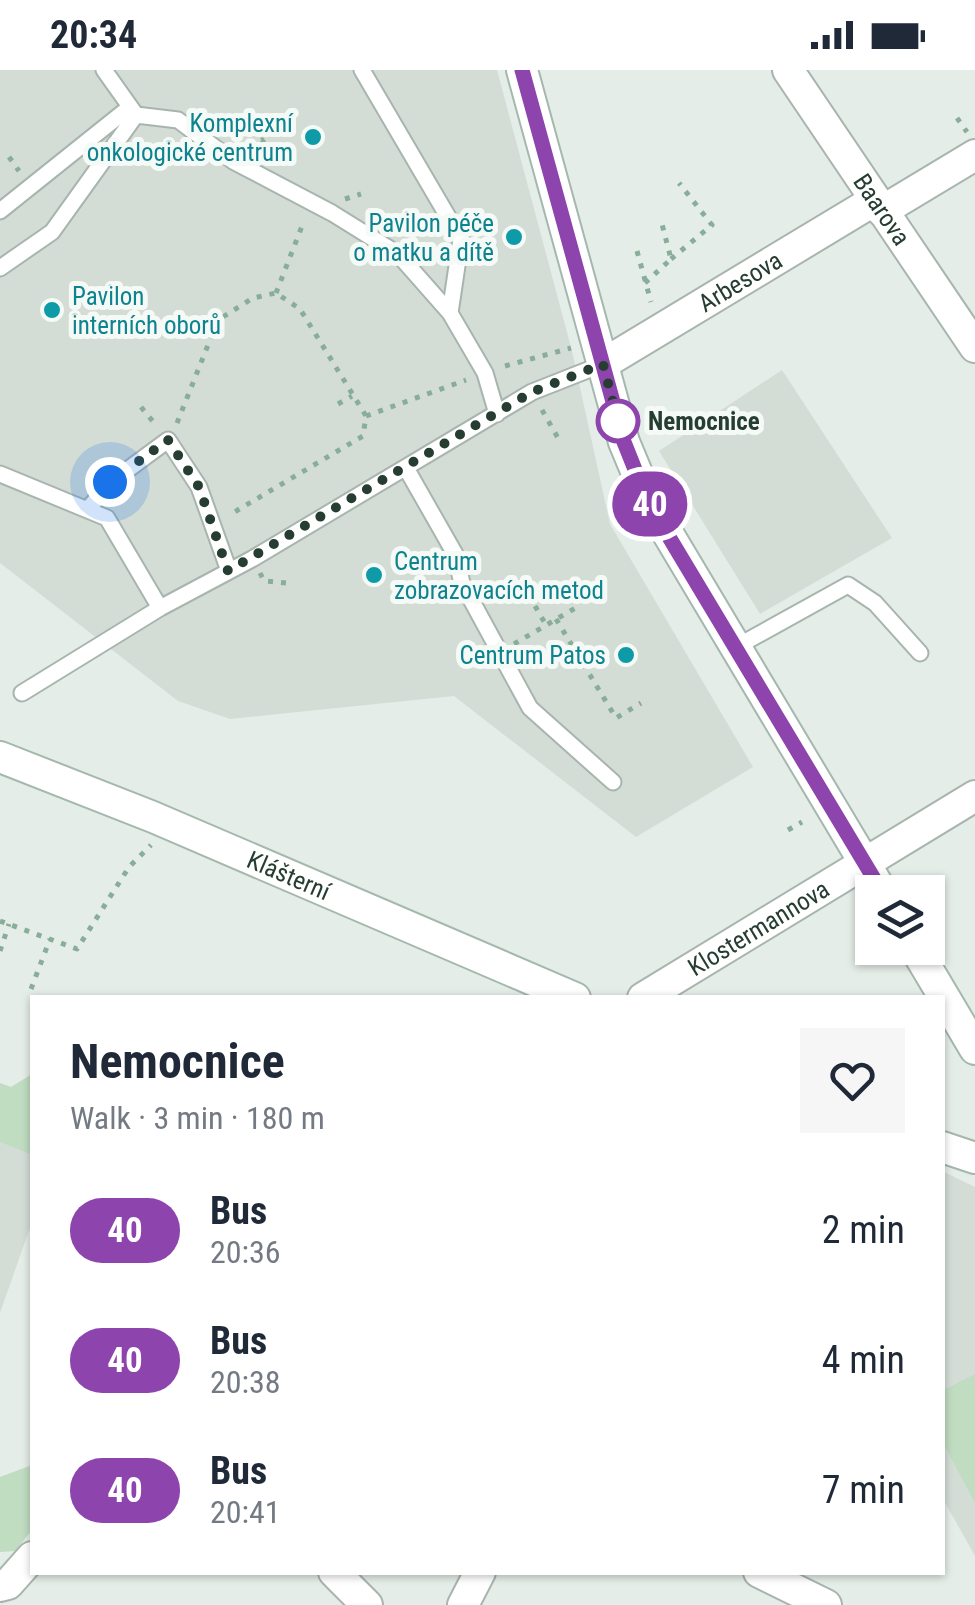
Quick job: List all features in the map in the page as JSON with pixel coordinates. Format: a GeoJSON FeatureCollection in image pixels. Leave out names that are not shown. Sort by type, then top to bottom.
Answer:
{"type":"FeatureCollection","features":[{"type":"Feature","properties":{"kind":"street"},"geometry":{"type":"LineString","coordinates":[[522,70],[624,442],[648,502],[872,875]]}},
{"type":"Feature","properties":{"kind":"street","name":"Baarova"},"geometry":{"type":"LineString","coordinates":[[788,70],[975,348]]}},
{"type":"Feature","properties":{"kind":"street","name":"Arbesova"},"geometry":{"type":"LineString","coordinates":[[603,364],[975,155]]}},
{"type":"Feature","properties":{"kind":"street","name":"Klášterní"},"geometry":{"type":"LineString","coordinates":[[0,757],[153,817],[568,995]]}},
{"type":"Feature","properties":{"kind":"street","name":"Klostermannova"},"geometry":{"type":"LineString","coordinates":[[648,995],[975,796]]}},
{"type":"Feature","properties":{"kind":"street"},"geometry":{"type":"LineString","coordinates":[[925,965],[943,995]]}},
{"type":"Feature","properties":{"kind":"street"},"geometry":{"type":"LineString","coordinates":[[945,998],[975,1048]]}},
{"type":"Feature","properties":{"kind":"street"},"geometry":{"type":"LineString","coordinates":[[945,1147],[975,1158]]}},
{"type":"Feature","properties":{"kind":"street"},"geometry":{"type":"LineString","coordinates":[[0,1586],[30,1558]]}},
{"type":"Feature","properties":{"kind":"street"},"geometry":{"type":"LineString","coordinates":[[337,1575],[367,1605]]}},
{"type":"Feature","properties":{"kind":"street"},"geometry":{"type":"LineString","coordinates":[[463,1605],[478,1575]]}},
{"type":"Feature","properties":{"kind":"street"},"geometry":{"type":"LineString","coordinates":[[765,1575],[826,1605]]}},
{"type":"Feature","properties":{"kind":"lane"},"geometry":{"type":"LineString","coordinates":[[104,70],[133,111],[178,120],[233,161],[332,213],[398,254],[450,313],[485,373],[497,414]]}},
{"type":"Feature","properties":{"kind":"lane"},"geometry":{"type":"LineString","coordinates":[[362,70],[461,239],[450,313]]}},
{"type":"Feature","properties":{"kind":"lane"},"geometry":{"type":"LineString","coordinates":[[0,211],[133,111]]}},
{"type":"Feature","properties":{"kind":"lane"},"geometry":{"type":"LineString","coordinates":[[0,268],[52,232],[133,111]]}},
{"type":"Feature","properties":{"kind":"lane"},"geometry":{"type":"LineString","coordinates":[[22,693],[160,608],[532,392],[603,364]]}},
{"type":"Feature","properties":{"kind":"lane"},"geometry":{"type":"LineString","coordinates":[[88,509],[110,482],[168,440],[199,487],[228,571]]}},
{"type":"Feature","properties":{"kind":"lane"},"geometry":{"type":"LineString","coordinates":[[406,468],[455,554],[462,583],[530,708],[613,782]]}},
{"type":"Feature","properties":{"kind":"lane"},"geometry":{"type":"LineString","coordinates":[[0,474],[107,518],[160,608]]}},
{"type":"Feature","properties":{"kind":"lane"},"geometry":{"type":"LineString","coordinates":[[736,647],[848,585],[875,603],[920,652]]}},
{"type":"Feature","properties":{"kind":"path"},"geometry":{"type":"LineString","coordinates":[[645,283],[712,225],[680,182]]}},
{"type":"Feature","properties":{"kind":"path"},"geometry":{"type":"LineString","coordinates":[[276,293],[311,205]]}},
{"type":"Feature","properties":{"kind":"path"},"geometry":{"type":"LineString","coordinates":[[662,224],[671,259]]}},
{"type":"Feature","properties":{"kind":"path"},"geometry":{"type":"LineString","coordinates":[[638,251],[652,302],[640,309]]}},
{"type":"Feature","properties":{"kind":"path"},"geometry":{"type":"LineString","coordinates":[[168,440],[218,320],[253,298],[276,293],[300,309],[366,416],[364,436],[211,525]]}},
{"type":"Feature","properties":{"kind":"path"},"geometry":{"type":"LineString","coordinates":[[366,416],[575,346]]}},
{"type":"Feature","properties":{"kind":"path"},"geometry":{"type":"LineString","coordinates":[[338,404],[352,396]]}},
{"type":"Feature","properties":{"kind":"path"},"geometry":{"type":"LineString","coordinates":[[551,426],[558,438]]}},
{"type":"Feature","properties":{"kind":"path"},"geometry":{"type":"LineString","coordinates":[[535,606],[546,625]]}},
{"type":"Feature","properties":{"kind":"path"},"geometry":{"type":"LineString","coordinates":[[501,652],[576,607]]}},
{"type":"Feature","properties":{"kind":"path"},"geometry":{"type":"LineString","coordinates":[[556,619],[616,718],[641,703]]}},
{"type":"Feature","properties":{"kind":"path"},"geometry":{"type":"LineString","coordinates":[[788,830],[802,822]]}},
{"type":"Feature","properties":{"kind":"path"},"geometry":{"type":"LineString","coordinates":[[0,921],[78,949],[128,867],[153,844]]}},
{"type":"Feature","properties":{"kind":"path"},"geometry":{"type":"LineString","coordinates":[[0,951],[9,924]]}},
{"type":"Feature","properties":{"kind":"path"},"geometry":{"type":"LineString","coordinates":[[31,989],[50,939]]}},
{"type":"Feature","properties":{"kind":"shaded area"},"geometry":{"type":"Polygon","coordinates":[[[0,70],[497,70],[572,351],[610,524],[753,767],[636,837],[454,696],[230,719],[178,701],[0,563],[0,70]]]}},
{"type":"Feature","properties":{"kind":"shaded area"},"geometry":{"type":"Polygon","coordinates":[[[782,370],[892,538],[760,614],[659,451],[782,370]]]}},
{"type":"Feature","properties":{"kind":"shaded area"},"geometry":{"type":"Polygon","coordinates":[[[0,1142],[30,1154],[30,1228],[0,1313],[0,1142]]]}},
{"type":"Feature","properties":{"kind":"shaded area"},"geometry":{"type":"Polygon","coordinates":[[[945,1172],[975,1187],[975,1556],[945,1503],[945,1172]]]}},
{"type":"Feature","properties":{"kind":"green space"},"geometry":{"type":"Polygon","coordinates":[[[30,1075],[30,1154],[0,1142],[0,1083],[11,1087],[30,1075]]]}},
{"type":"Feature","properties":{"kind":"green space"},"geometry":{"type":"Polygon","coordinates":[[[975,1374],[975,1503],[945,1447],[945,1389],[975,1374]]]}},
{"type":"Feature","properties":{"kind":"green space"},"geometry":{"type":"Polygon","coordinates":[[[30,1466],[30,1532],[15,1551],[0,1552],[0,1477],[30,1466]]]}},
{"type":"Feature","properties":{"kind":"bus line","name":"40"},"geometry":{"type":"LineString","coordinates":[[522,70],[624,442],[648,502],[872,875]]}},
{"type":"Feature","properties":{"kind":"place","name":"Komplexní onkologické centrum"},"geometry":{"type":"Point","coordinates":[313,137]}},
{"type":"Feature","properties":{"kind":"place","name":"Pavilon péče o matku a dítě"},"geometry":{"type":"Point","coordinates":[514,237]}},
{"type":"Feature","properties":{"kind":"place","name":"Pavilon interních oborů"},"geometry":{"type":"Point","coordinates":[52,310]}},
{"type":"Feature","properties":{"kind":"place","name":"Nemocnice"},"geometry":{"type":"Point","coordinates":[618,421]}},
{"type":"Feature","properties":{"kind":"place","name":"Centrum zobrazovacích metod"},"geometry":{"type":"Point","coordinates":[374,575]}},
{"type":"Feature","properties":{"kind":"place","name":"Centrum Patos"},"geometry":{"type":"Point","coordinates":[626,655]}},
{"type":"Feature","properties":{"kind":"route"},"geometry":{"type":"LineString","coordinates":[[110,482],[168,440],[199,487],[228,571],[532,392],[603,364],[618,421]]}}]}
